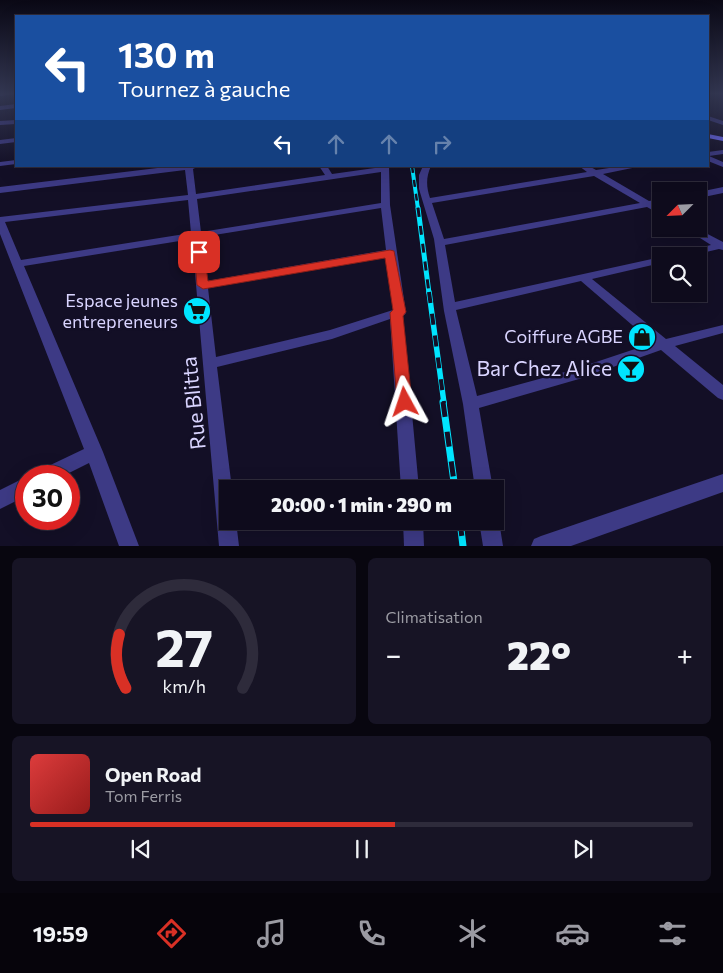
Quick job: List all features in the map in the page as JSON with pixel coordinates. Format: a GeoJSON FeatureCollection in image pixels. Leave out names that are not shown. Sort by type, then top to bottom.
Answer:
{"type":"FeatureCollection","features":[{"type":"Feature","properties":{"kind":"main road"},"geometry":{"type":"LineString","coordinates":[[709,137],[723,141]]}},
{"type":"Feature","properties":{"kind":"street"},"geometry":{"type":"LineString","coordinates":[[709,118],[723,123]]}},
{"type":"Feature","properties":{"kind":"street"},"geometry":{"type":"LineString","coordinates":[[0,123],[15,122]]}},
{"type":"Feature","properties":{"kind":"street"},"geometry":{"type":"LineString","coordinates":[[0,142],[15,140]]}},
{"type":"Feature","properties":{"kind":"street"},"geometry":{"type":"LineString","coordinates":[[709,156],[723,152]]}},
{"type":"Feature","properties":{"kind":"street"},"geometry":{"type":"LineString","coordinates":[[709,157],[723,165]]}},
{"type":"Feature","properties":{"kind":"street"},"geometry":{"type":"LineString","coordinates":[[0,164],[15,162]]}},
{"type":"Feature","properties":{"kind":"street"},"geometry":{"type":"LineString","coordinates":[[0,190],[191,167]]}},
{"type":"Feature","properties":{"kind":"street","name":"Rue Blitta"},"geometry":{"type":"LineString","coordinates":[[191,167],[209,364],[229,546]]}},
{"type":"Feature","properties":{"kind":"street"},"geometry":{"type":"LineString","coordinates":[[324,167],[330,177]]}},
{"type":"Feature","properties":{"kind":"street"},"geometry":{"type":"LineString","coordinates":[[427,167],[422,182],[426,201],[440,243],[450,307],[471,404],[483,480]]}},
{"type":"Feature","properties":{"kind":"street"},"geometry":{"type":"LineString","coordinates":[[585,167],[652,206]]}},
{"type":"Feature","properties":{"kind":"street"},"geometry":{"type":"LineString","coordinates":[[426,201],[633,167]]}},
{"type":"Feature","properties":{"kind":"street"},"geometry":{"type":"LineString","coordinates":[[129,546],[94,452],[0,221],[193,197],[386,168],[385,205],[390,254],[400,312],[332,334],[209,364]]}},
{"type":"Feature","properties":{"kind":"street"},"geometry":{"type":"LineString","coordinates":[[708,192],[723,190]]}},
{"type":"Feature","properties":{"kind":"street"},"geometry":{"type":"LineString","coordinates":[[440,243],[652,203]]}},
{"type":"Feature","properties":{"kind":"street"},"geometry":{"type":"LineString","coordinates":[[17,264],[385,205]]}},
{"type":"Feature","properties":{"kind":"street"},"geometry":{"type":"LineString","coordinates":[[707,238],[722,246]]}},
{"type":"Feature","properties":{"kind":"street"},"geometry":{"type":"LineString","coordinates":[[707,249],[722,246]]}},
{"type":"Feature","properties":{"kind":"street"},"geometry":{"type":"LineString","coordinates":[[203,285],[390,254]]}},
{"type":"Feature","properties":{"kind":"street"},"geometry":{"type":"LineString","coordinates":[[450,307],[652,262]]}},
{"type":"Feature","properties":{"kind":"street"},"geometry":{"type":"LineString","coordinates":[[584,277],[723,394]]}},
{"type":"Feature","properties":{"kind":"street"},"geometry":{"type":"LineString","coordinates":[[396,313],[409,480]]}},
{"type":"Feature","properties":{"kind":"street"},"geometry":{"type":"LineString","coordinates":[[471,404],[574,375],[664,344],[723,329]]}},
{"type":"Feature","properties":{"kind":"street"},"geometry":{"type":"LineString","coordinates":[[68,465],[94,452]]}},
{"type":"Feature","properties":{"kind":"street"},"geometry":{"type":"LineString","coordinates":[[541,546],[721,488]]}},
{"type":"Feature","properties":{"kind":"street"},"geometry":{"type":"LineString","coordinates":[[0,500],[15,492]]}},
{"type":"Feature","properties":{"kind":"street"},"geometry":{"type":"LineString","coordinates":[[413,530],[414,546]]}},
{"type":"Feature","properties":{"kind":"street"},"geometry":{"type":"LineString","coordinates":[[490,530],[493,546]]}},
{"type":"Feature","properties":{"kind":"railway"},"geometry":{"type":"LineString","coordinates":[[412,167],[418,209]]}},
{"type":"Feature","properties":{"kind":"railway"},"geometry":{"type":"LineString","coordinates":[[418,208],[429,293]]}},
{"type":"Feature","properties":{"kind":"railway"},"geometry":{"type":"LineString","coordinates":[[429,292],[444,403]]}},
{"type":"Feature","properties":{"kind":"railway"},"geometry":{"type":"LineString","coordinates":[[443,402],[454,480]]}},
{"type":"Feature","properties":{"kind":"railway"},"geometry":{"type":"LineString","coordinates":[[461,530],[463,546]]}},
{"type":"Feature","properties":{"kind":"place","name":"Espace jeunes entrepreneurs"},"geometry":{"type":"Point","coordinates":[197,311]}},
{"type":"Feature","properties":{"kind":"place","name":"Coiffure AGBE"},"geometry":{"type":"Point","coordinates":[642,337]}},
{"type":"Feature","properties":{"kind":"place","name":"Bar Chez Alice"},"geometry":{"type":"Point","coordinates":[631,369]}},
{"type":"Feature","properties":{"kind":"route"},"geometry":{"type":"LineString","coordinates":[[199,252],[203,285],[390,254],[400,312],[396,313],[405,402]]}}]}
